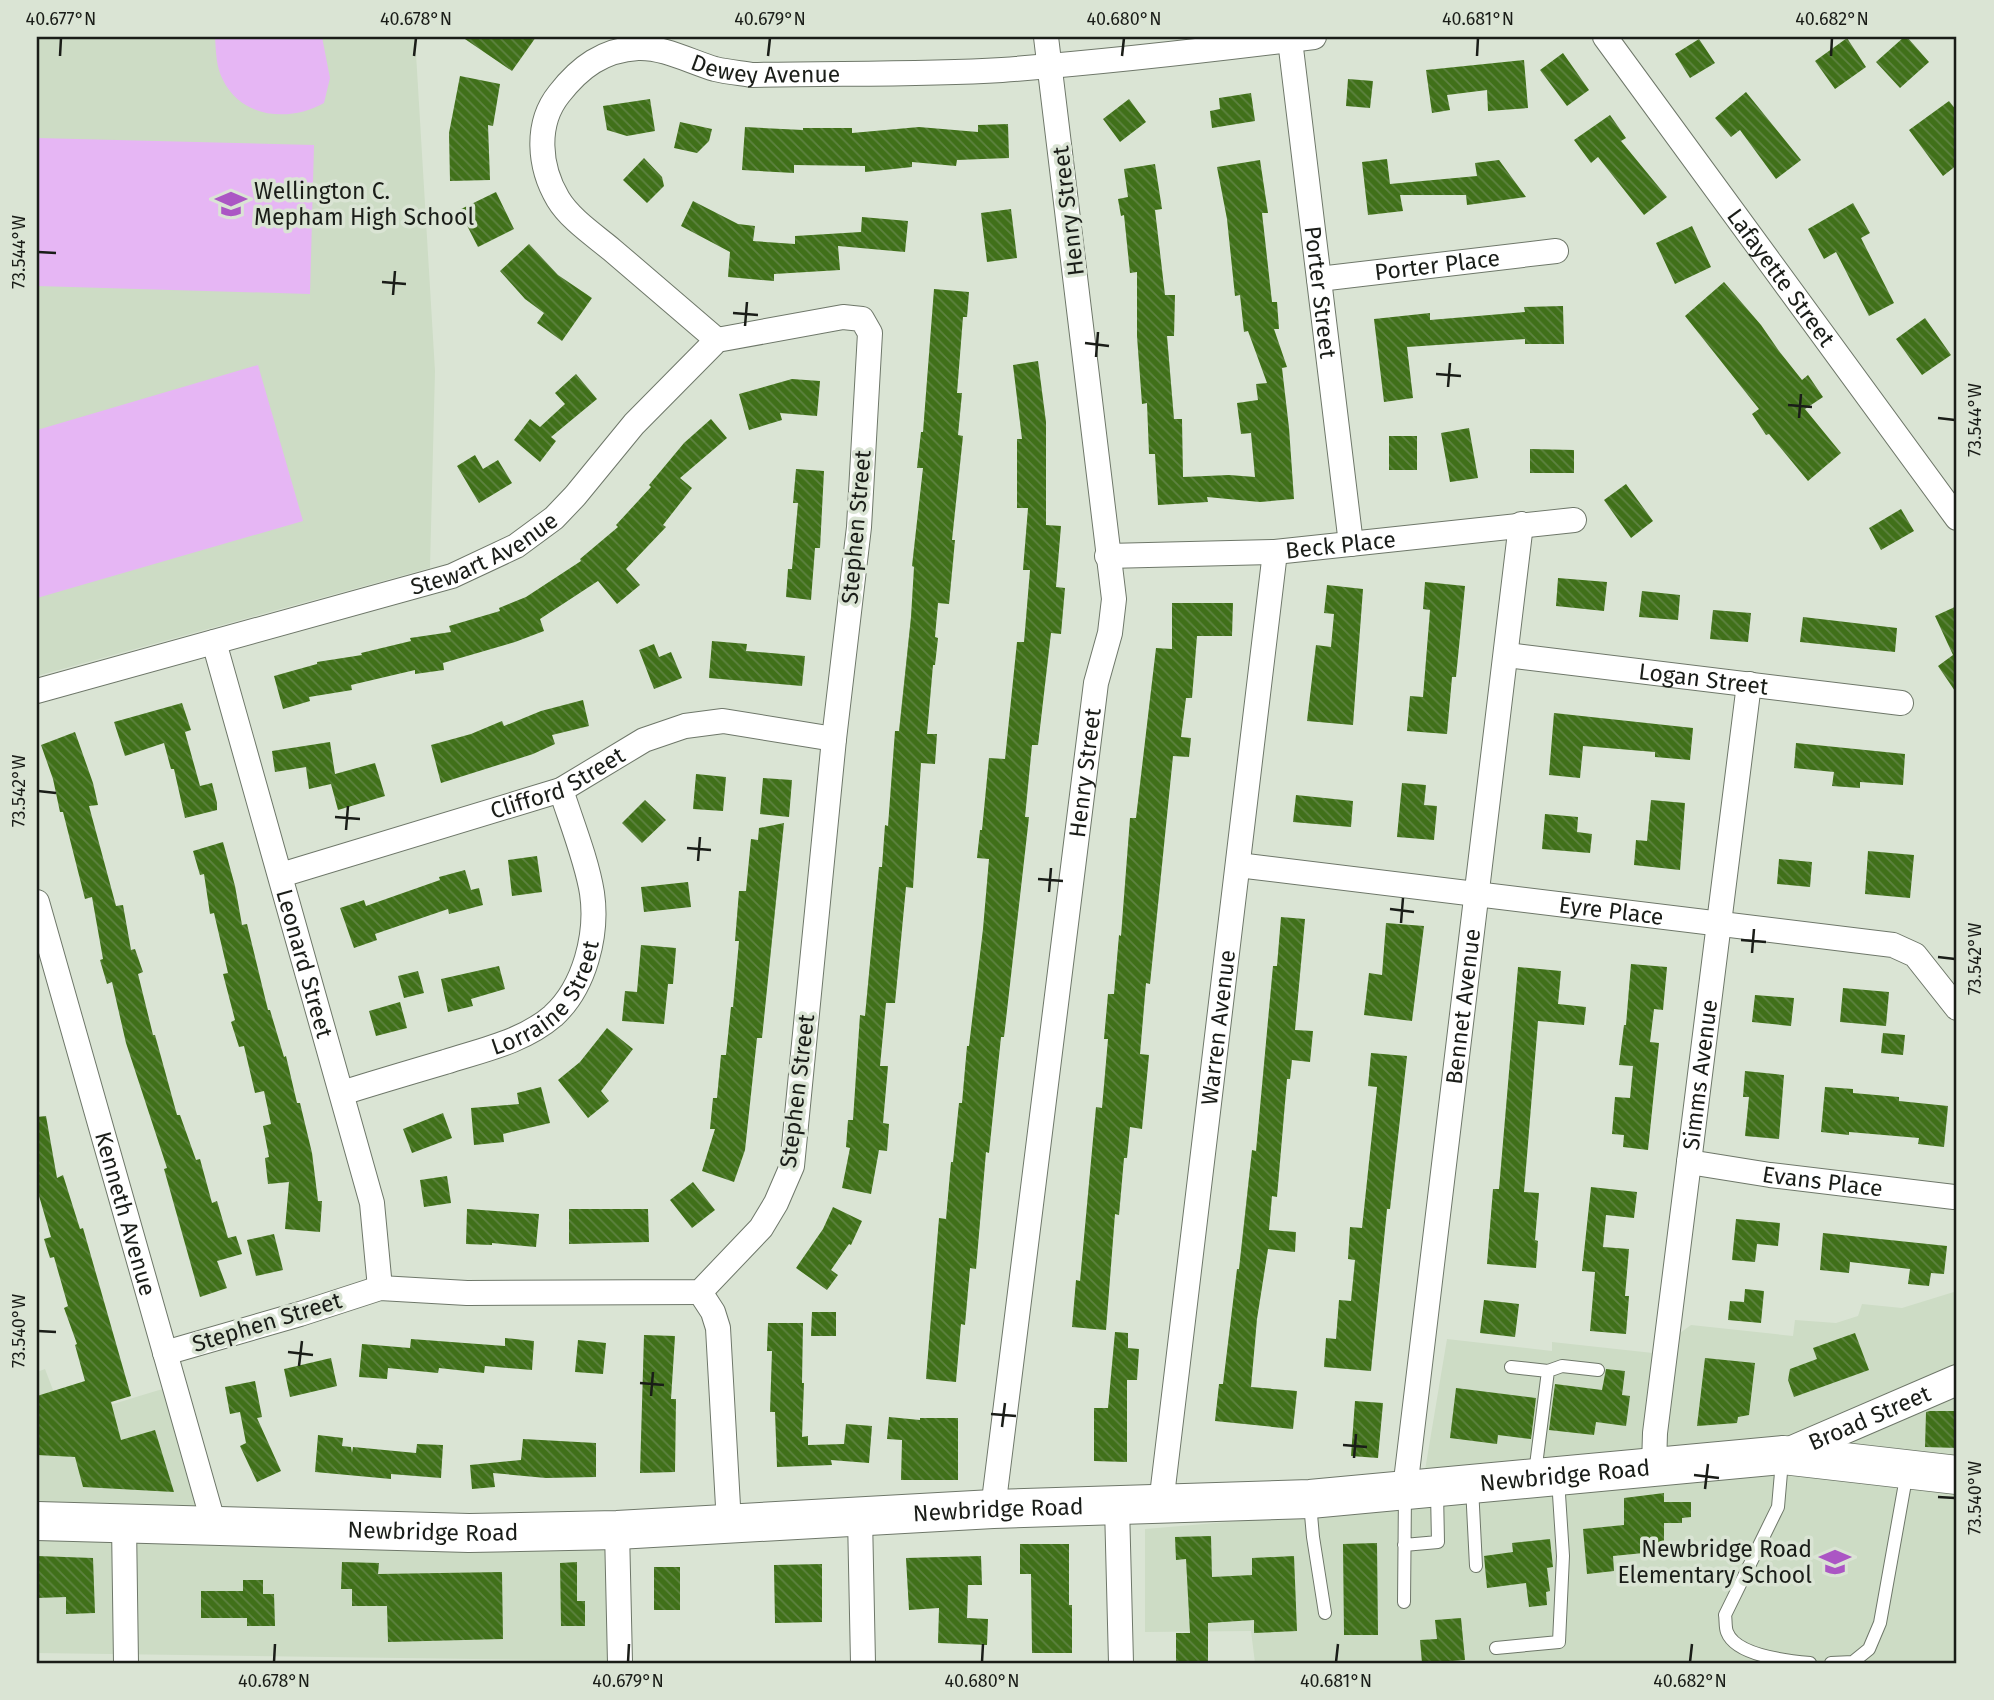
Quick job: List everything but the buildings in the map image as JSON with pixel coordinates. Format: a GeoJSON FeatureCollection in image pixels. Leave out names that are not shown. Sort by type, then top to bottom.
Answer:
{"type":"FeatureCollection","features":[{"type":"Feature","properties":{"kind":"main road","name":"Newbridge Road"},"geometry":{"type":"LineString","coordinates":[[37,1521],[469,1533],[617,1530],[993,1509],[1310,1499],[1783,1455],[1957,1475]]}},
{"type":"Feature","properties":{"kind":"street","name":"Henry Street"},"geometry":{"type":"LineString","coordinates":[[993,1509],[1096,682],[1110,633],[1114,599],[1046,37]]}},
{"type":"Feature","properties":{"kind":"street","name":"Lafayette Street"},"geometry":{"type":"LineString","coordinates":[[1605,37],[1957,518]]}},
{"type":"Feature","properties":{"kind":"street","name":"Dewey Avenue"},"geometry":{"type":"LineString","coordinates":[[717,340],[584,226],[558,200],[544,166],[541,150],[543,128],[552,103],[573,75],[598,58],[614,51],[641,48],[664,52],[717,70],[752,75],[1001,70],[1097,63],[1302,38]]}},
{"type":"Feature","properties":{"kind":"street","name":"Porter Street"},"geometry":{"type":"LineString","coordinates":[[1302,38],[1319,279],[1351,544]]}},
{"type":"Feature","properties":{"kind":"street","name":"Porter Place"},"geometry":{"type":"LineString","coordinates":[[1319,279],[1556,251]]}},
{"type":"Feature","properties":{"kind":"street","name":"Stephen Street"},"geometry":{"type":"LineString","coordinates":[[165,1353],[300,1314],[380,1287],[467,1293],[700,1292],[761,1228],[776,1203],[792,1166],[834,739],[859,527],[870,333],[862,319],[844,317],[717,340]]}},
{"type":"Feature","properties":{"kind":"street","name":"Stewart Avenue"},"geometry":{"type":"LineString","coordinates":[[37,691],[452,576],[516,546],[554,517],[575,496],[634,424],[717,340]]}},
{"type":"Feature","properties":{"kind":"street","name":"Beck Place"},"geometry":{"type":"LineString","coordinates":[[1107,556],[1275,552],[1574,520]]}},
{"type":"Feature","properties":{"kind":"street","name":"Bennet Avenue"},"geometry":{"type":"LineString","coordinates":[[1438,1486],[1478,894],[1521,524]]}},
{"type":"Feature","properties":{"kind":"street","name":"Warren Avenue"},"geometry":{"type":"LineString","coordinates":[[1161,1504],[1275,552]]}},
{"type":"Feature","properties":{"kind":"street","name":"Leonard Street"},"geometry":{"type":"LineString","coordinates":[[214,642],[372,1203],[380,1287]]}},
{"type":"Feature","properties":{"kind":"street","name":"Logan Street"},"geometry":{"type":"LineString","coordinates":[[1507,655],[1901,703]]}},
{"type":"Feature","properties":{"kind":"street","name":"Simms Avenue"},"geometry":{"type":"LineString","coordinates":[[1654,1466],[1655,1433],[1749,684]]}},
{"type":"Feature","properties":{"kind":"street","name":"Clifford Street"},"geometry":{"type":"LineString","coordinates":[[281,876],[561,790],[644,740],[685,726],[723,721],[834,739]]}},
{"type":"Feature","properties":{"kind":"street","name":"Lorraine Street"},"geometry":{"type":"LineString","coordinates":[[342,1093],[508,1043],[554,1015],[565,1001],[584,968],[591,945],[594,917],[591,891],[561,790]]}},
{"type":"Feature","properties":{"kind":"street","name":"Eyre Place"},"geometry":{"type":"LineString","coordinates":[[1238,865],[1893,945],[1915,955],[1957,1008]]}},
{"type":"Feature","properties":{"kind":"street","name":"Kenneth Avenue"},"geometry":{"type":"LineString","coordinates":[[37,902],[214,1525]]}},
{"type":"Feature","properties":{"kind":"street","name":"Evans Place"},"geometry":{"type":"LineString","coordinates":[[1689,1162],[1770,1175],[1954,1197]]}},
{"type":"Feature","properties":{"kind":"street"},"geometry":{"type":"LineString","coordinates":[[700,1292],[713,1312],[718,1328],[729,1524]]}},
{"type":"Feature","properties":{"kind":"street","name":"Broad Street"},"geometry":{"type":"LineString","coordinates":[[1783,1455],[1957,1380]]}},
{"type":"Feature","properties":{"kind":"street"},"geometry":{"type":"LineString","coordinates":[[1117,1506],[1121,1663]]}},
{"type":"Feature","properties":{"kind":"street"},"geometry":{"type":"LineString","coordinates":[[860,1517],[863,1663]]}},
{"type":"Feature","properties":{"kind":"street"},"geometry":{"type":"LineString","coordinates":[[124,1524],[126,1663]]}},
{"type":"Feature","properties":{"kind":"street"},"geometry":{"type":"LineString","coordinates":[[617,1530],[620,1663]]}},
{"type":"Feature","properties":{"kind":"lane"},"geometry":{"type":"LineString","coordinates":[[1511,1367],[1548,1371],[1562,1366],[1598,1370]]}},
{"type":"Feature","properties":{"kind":"lane"},"geometry":{"type":"LineString","coordinates":[[1496,1648],[1559,1642],[1563,1556],[1546,1476],[1548,1371]]}},
{"type":"Feature","properties":{"kind":"lane"},"geometry":{"type":"LineString","coordinates":[[1783,1455],[1778,1507],[1725,1615],[1727,1633],[1741,1647],[1775,1659],[1810,1663]]}},
{"type":"Feature","properties":{"kind":"lane"},"geometry":{"type":"LineString","coordinates":[[1831,1663],[1853,1662],[1869,1649],[1880,1623],[1908,1468]]}},
{"type":"Feature","properties":{"kind":"lane"},"geometry":{"type":"LineString","coordinates":[[1404,1545],[1438,1542],[1438,1486]]}},
{"type":"Feature","properties":{"kind":"lane"},"geometry":{"type":"LineString","coordinates":[[1404,1602],[1404,1545],[1438,1486]]}},
{"type":"Feature","properties":{"kind":"lane"},"geometry":{"type":"LineString","coordinates":[[1438,1486],[1476,1566]]}},
{"type":"Feature","properties":{"kind":"lane"},"geometry":{"type":"LineString","coordinates":[[1310,1499],[1325,1613]]}},
{"type":"Feature","properties":{"kind":"shaded area","name":"Wellington C. Mepham High School"},"geometry":{"type":"Polygon","coordinates":[[[37,37],[415,37],[435,371],[430,568],[37,676],[37,37]]]}},
{"type":"Feature","properties":{"kind":"shaded area"},"geometry":{"type":"Polygon","coordinates":[[[215,37],[322,37],[330,78],[324,103],[297,113],[283,114],[268,113],[242,103],[231,93],[223,80],[215,37]]]}},
{"type":"Feature","properties":{"kind":"shaded area"},"geometry":{"type":"Polygon","coordinates":[[[37,138],[314,145],[310,294],[37,286],[37,138]]]}},
{"type":"Feature","properties":{"kind":"shaded area"},"geometry":{"type":"Polygon","coordinates":[[[258,365],[303,521],[37,598],[37,430],[258,365]]]}},
{"type":"Feature","properties":{"kind":"shaded area"},"geometry":{"type":"Polygon","coordinates":[[[1957,1291],[1957,1663],[1255,1663],[1251,1631],[1145,1632],[1145,1529],[1419,1506],[1447,1339],[1552,1351],[1552,1342],[1653,1353],[1691,1325],[1793,1336],[1795,1320],[1836,1323],[1858,1316],[1862,1304],[1902,1308],[1957,1291]]]}},
{"type":"Feature","properties":{"kind":"shaded area"},"geometry":{"type":"Polygon","coordinates":[[[45,1369],[64,1419],[169,1387],[209,1520],[613,1527],[616,1661],[37,1653],[37,1372],[45,1369]]]}},
{"type":"Feature","properties":{"kind":"place","name":"Wellington C. Mepham High School"},"geometry":{"type":"Point","coordinates":[231,204]}},
{"type":"Feature","properties":{"kind":"place","name":"Newbridge Road Elementary School"},"geometry":{"type":"Point","coordinates":[1835,1562]}}]}
